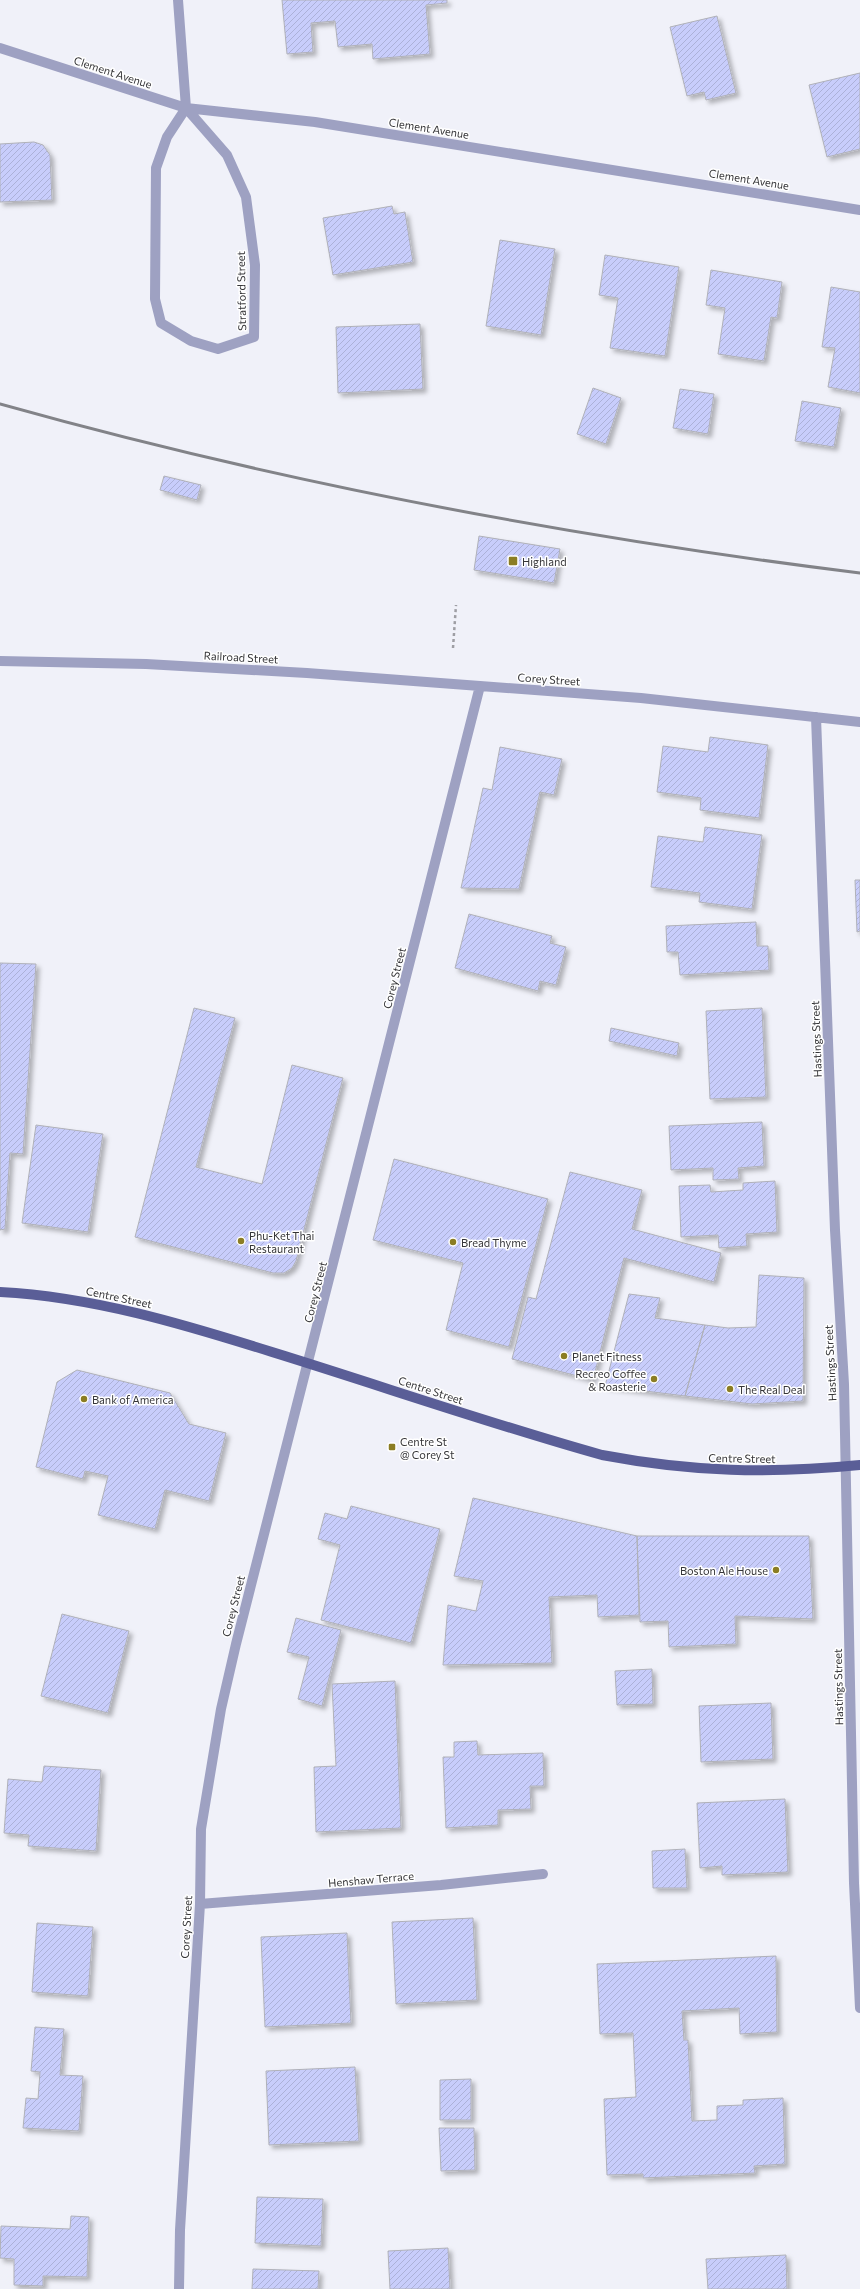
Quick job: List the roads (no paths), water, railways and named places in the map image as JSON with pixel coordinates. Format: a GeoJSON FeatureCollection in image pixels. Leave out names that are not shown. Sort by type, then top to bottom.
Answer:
{"type":"FeatureCollection","features":[{"type":"Feature","properties":{"kind":"main road","name":"Centre Street"},"geometry":{"type":"LineString","coordinates":[[0,1292],[52,1296],[138,1313],[309,1363],[558,1443],[609,1457],[683,1468],[722,1471],[794,1470],[860,1465]]}},
{"type":"Feature","properties":{"kind":"street"},"geometry":{"type":"LineString","coordinates":[[178,0],[186,108]]}},
{"type":"Feature","properties":{"kind":"street","name":"Clement Avenue"},"geometry":{"type":"LineString","coordinates":[[0,48],[186,108],[315,122],[860,210]]}},
{"type":"Feature","properties":{"kind":"street","name":"Stratford Street"},"geometry":{"type":"LineString","coordinates":[[186,108],[226,155],[246,197],[255,265],[254,336],[218,349],[191,341],[161,323],[155,299],[156,168],[167,137],[186,108]]}},
{"type":"Feature","properties":{"kind":"street","name":"Railroad Street"},"geometry":{"type":"LineString","coordinates":[[0,661],[154,665],[307,673],[480,686]]}},
{"type":"Feature","properties":{"kind":"street","name":"Corey Street"},"geometry":{"type":"LineString","coordinates":[[179,2289],[180,2230],[200,1904],[201,1829],[221,1710],[238,1636],[309,1363],[480,686],[641,698],[860,722]]}},
{"type":"Feature","properties":{"kind":"street","name":"Hastings Street"},"geometry":{"type":"LineString","coordinates":[[816,717],[835,1230],[846,1467],[854,1882],[860,2008]]}},
{"type":"Feature","properties":{"kind":"street","name":"Henshaw Terrace"},"geometry":{"type":"LineString","coordinates":[[200,1904],[441,1885],[543,1874]]}},
{"type":"Feature","properties":{"kind":"railway"},"geometry":{"type":"LineString","coordinates":[[0,404],[213,459],[427,505],[643,543],[860,573]]}},
{"type":"Feature","properties":{"kind":"place","name":"Highland"},"geometry":{"type":"Point","coordinates":[513,561]}},
{"type":"Feature","properties":{"kind":"place","name":"Phu-Ket Thai Restaurant"},"geometry":{"type":"Point","coordinates":[241,1241]}},
{"type":"Feature","properties":{"kind":"place","name":"Bread Thyme"},"geometry":{"type":"Point","coordinates":[453,1242]}},
{"type":"Feature","properties":{"kind":"place","name":"Planet Fitness"},"geometry":{"type":"Point","coordinates":[564,1356]}},
{"type":"Feature","properties":{"kind":"place","name":"Recreo Coffee & Roasterie"},"geometry":{"type":"Point","coordinates":[654,1379]}},
{"type":"Feature","properties":{"kind":"place","name":"The Real Deal"},"geometry":{"type":"Point","coordinates":[730,1389]}},
{"type":"Feature","properties":{"kind":"place","name":"Bank of America"},"geometry":{"type":"Point","coordinates":[84,1399]}},
{"type":"Feature","properties":{"kind":"place","name":"Centre St @ Corey St"},"geometry":{"type":"Point","coordinates":[392,1447]}},
{"type":"Feature","properties":{"kind":"place","name":"Boston Ale House"},"geometry":{"type":"Point","coordinates":[776,1570]}}]}
